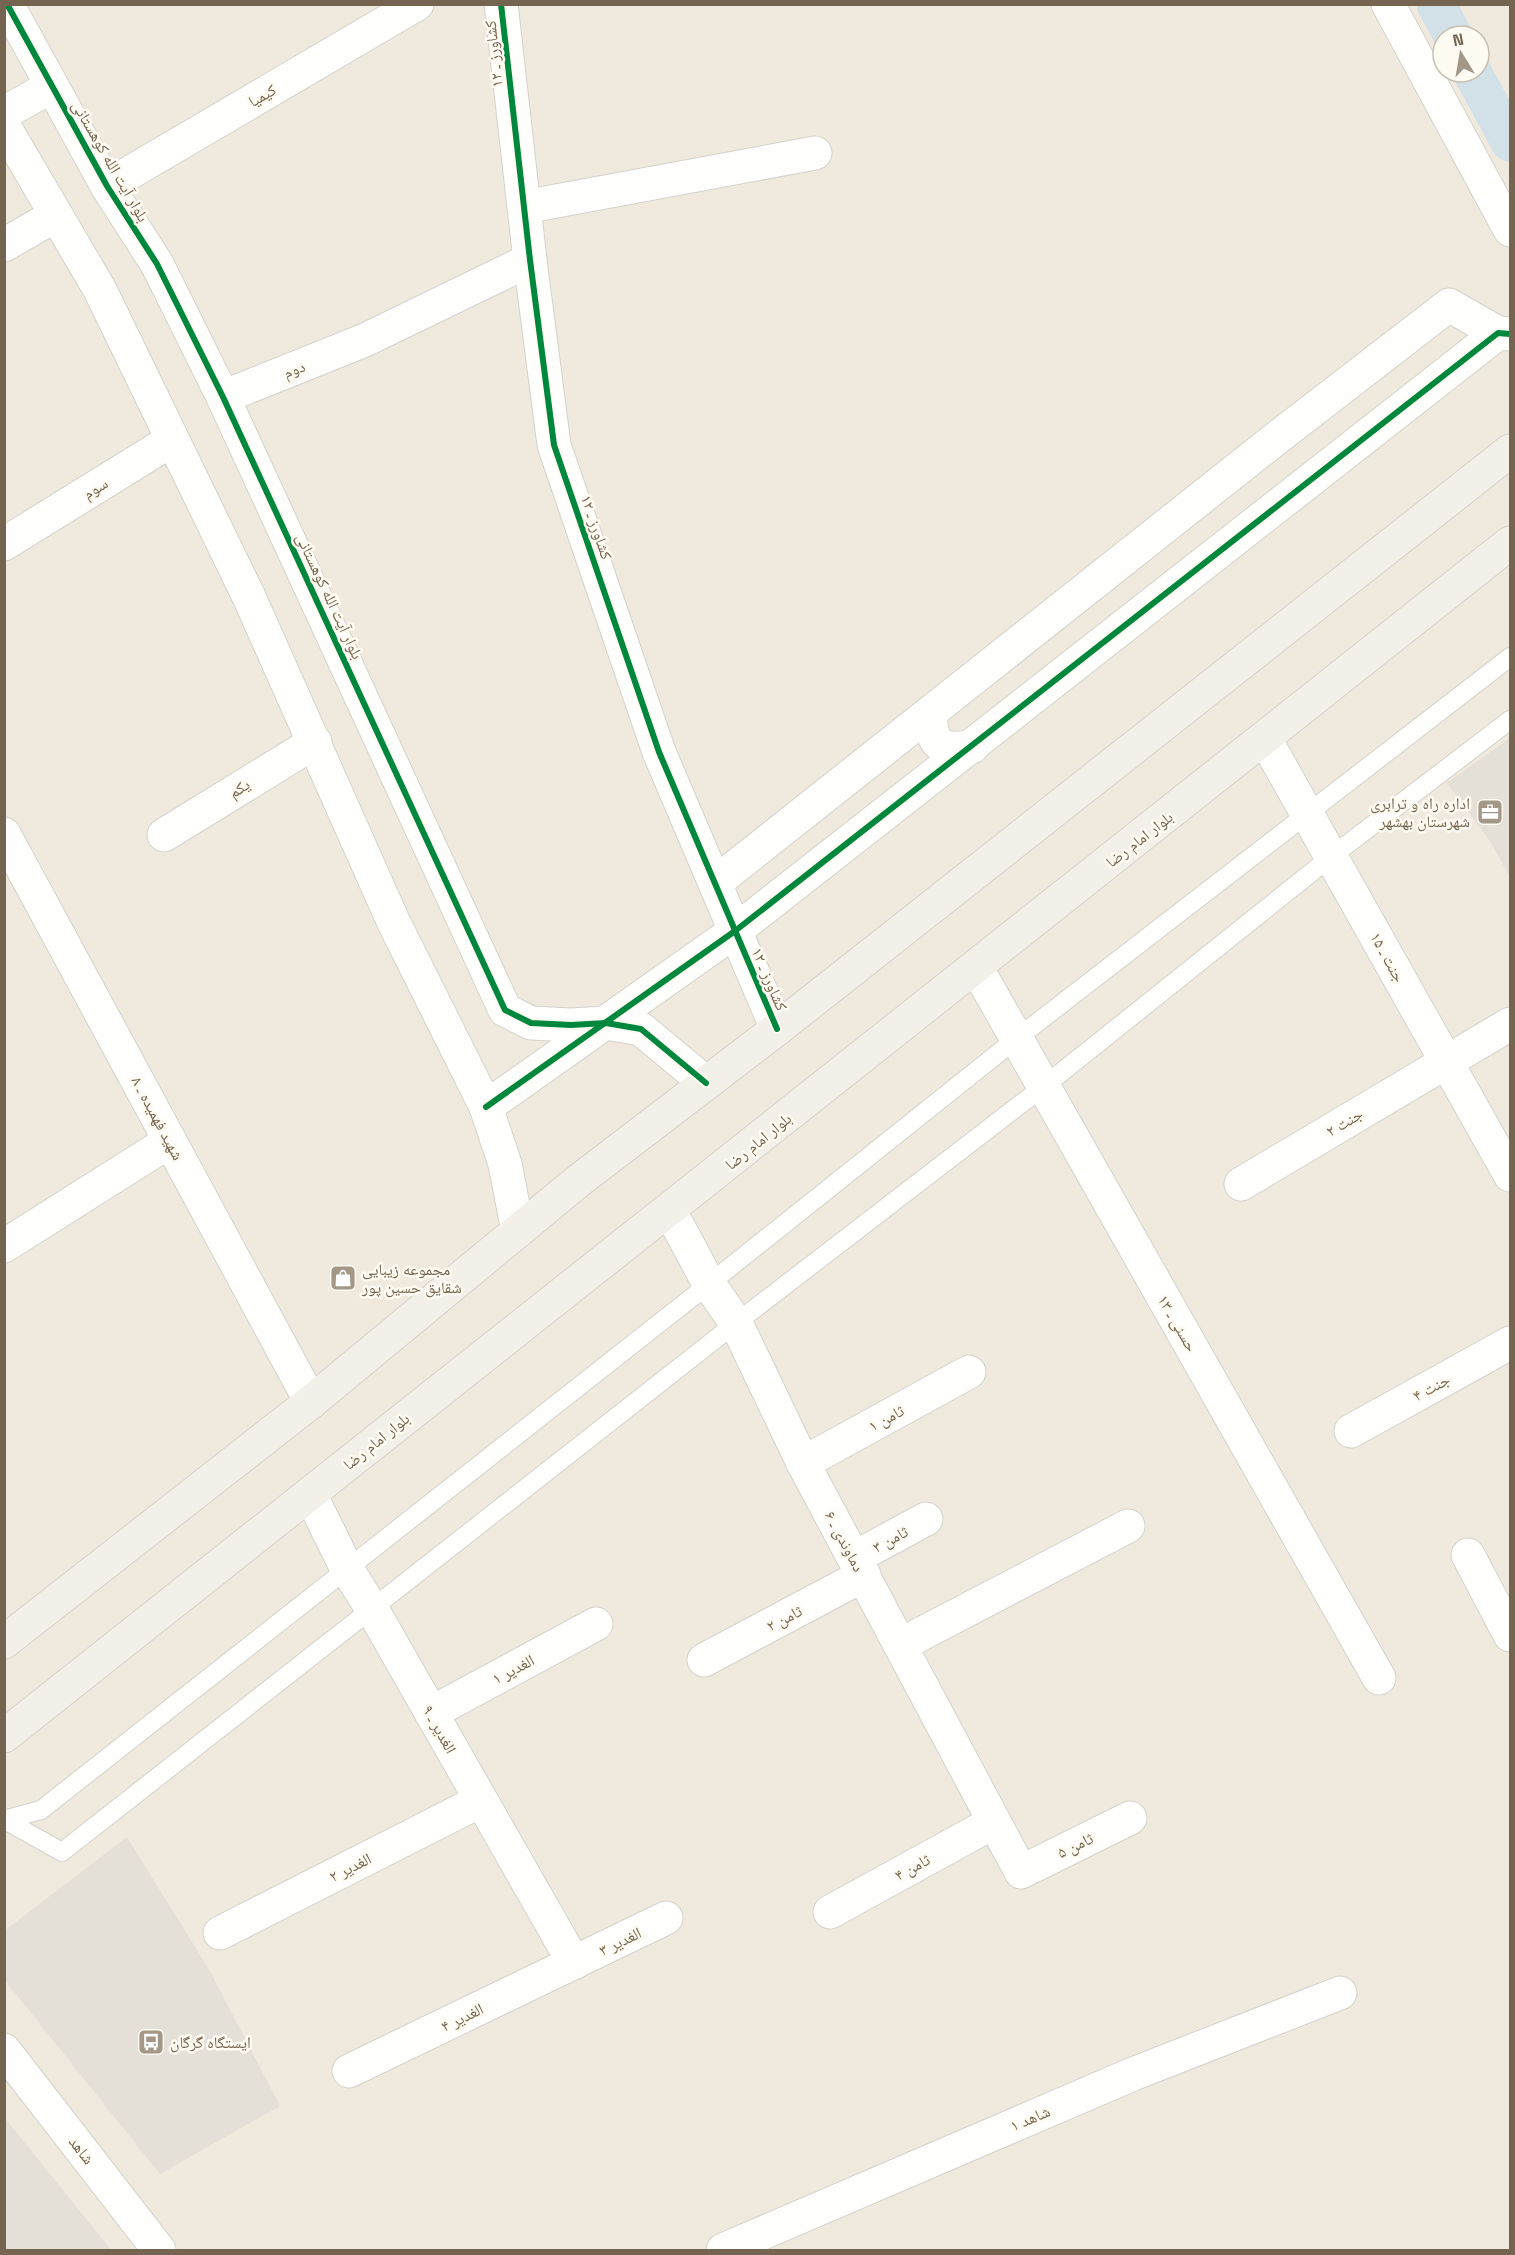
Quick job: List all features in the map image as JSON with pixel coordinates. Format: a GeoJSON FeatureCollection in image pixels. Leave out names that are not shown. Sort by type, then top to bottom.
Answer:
{"type":"FeatureCollection","features":[{"type":"Feature","properties":{"kind":"main road"},"geometry":{"type":"LineString","coordinates":[[4,1642],[311,1402],[577,1182],[777,1029],[1510,451]]}},
{"type":"Feature","properties":{"kind":"main road","name":"بلوار امام رضا"},"geometry":{"type":"LineString","coordinates":[[4,1736],[1265,739],[1506,556]]}},
{"type":"Feature","properties":{"kind":"street","name":"کیمیا"},"geometry":{"type":"LineString","coordinates":[[107,186],[417,4]]}},
{"type":"Feature","properties":{"kind":"street","name":"کشاورز ـ ۱۲"},"geometry":{"type":"LineString","coordinates":[[501,4],[554,445],[659,752],[777,1029]]}},
{"type":"Feature","properties":{"kind":"street"},"geometry":{"type":"LineString","coordinates":[[1388,4],[1510,230]]}},
{"type":"Feature","properties":{"kind":"street","name":"بلوار آیت الله کوهستانی"},"geometry":{"type":"LineString","coordinates":[[16,8],[52,86],[107,186],[157,264],[224,397],[505,1010],[531,1023],[571,1025],[606,1023],[642,1029],[706,1083]]}},
{"type":"Feature","properties":{"kind":"street"},"geometry":{"type":"LineString","coordinates":[[4,113],[52,86]]}},
{"type":"Feature","properties":{"kind":"street"},"geometry":{"type":"LineString","coordinates":[[4,126],[100,290],[249,597],[394,923],[486,1107],[505,1164],[518,1231]]}},
{"type":"Feature","properties":{"kind":"street"},"geometry":{"type":"LineString","coordinates":[[524,207],[815,153]]}},
{"type":"Feature","properties":{"kind":"street"},"geometry":{"type":"LineString","coordinates":[[4,245],[56,215]]}},
{"type":"Feature","properties":{"kind":"street","name":"دوم"},"geometry":{"type":"LineString","coordinates":[[224,397],[365,340],[530,260]]}},
{"type":"Feature","properties":{"kind":"street"},"geometry":{"type":"LineString","coordinates":[[486,1107],[735,931],[1504,333],[1449,305],[715,883]]}},
{"type":"Feature","properties":{"kind":"street","name":"سوم"},"geometry":{"type":"LineString","coordinates":[[12,540],[172,440]]}},
{"type":"Feature","properties":{"kind":"street"},"geometry":{"type":"LineString","coordinates":[[930,712],[931,733],[936,742],[944,748],[972,747]]}},
{"type":"Feature","properties":{"kind":"street","name":"جنت ـ ۱۵"},"geometry":{"type":"LineString","coordinates":[[1265,739],[1446,1061],[1506,1155]]}},
{"type":"Feature","properties":{"kind":"street","name":"یکم"},"geometry":{"type":"LineString","coordinates":[[164,835],[315,742]]}},
{"type":"Feature","properties":{"kind":"street"},"geometry":{"type":"LineString","coordinates":[[882,750],[918,753],[924,767],[919,788]]}},
{"type":"Feature","properties":{"kind":"street","name":"شهید فهمیده ـ ۸"},"geometry":{"type":"LineString","coordinates":[[4,834],[311,1402]]}},
{"type":"Feature","properties":{"kind":"street","name":"حسنی ـ ۱۳"},"geometry":{"type":"LineString","coordinates":[[976,967],[1380,1678]]}},
{"type":"Feature","properties":{"kind":"street","name":"جنت ۲"},"geometry":{"type":"LineString","coordinates":[[1241,1184],[1510,1023]]}},
{"type":"Feature","properties":{"kind":"street"},"geometry":{"type":"LineString","coordinates":[[4,1246],[170,1141]]}},
{"type":"Feature","properties":{"kind":"street","name":"دماوندی ـ ۶"},"geometry":{"type":"LineString","coordinates":[[670,1211],[709,1284],[736,1323],[804,1463],[1021,1872]]}},
{"type":"Feature","properties":{"kind":"street","name":"جنت ۴"},"geometry":{"type":"LineString","coordinates":[[1351,1431],[1510,1343]]}},
{"type":"Feature","properties":{"kind":"street","name":"ثامن ۱"},"geometry":{"type":"LineString","coordinates":[[804,1463],[969,1372]]}},
{"type":"Feature","properties":{"kind":"street","name":"الغدیر ـ ۹"},"geometry":{"type":"LineString","coordinates":[[310,1494],[346,1569],[372,1609],[574,1964]]}},
{"type":"Feature","properties":{"kind":"street","name":"ثامن ۳"},"geometry":{"type":"LineString","coordinates":[[859,1567],[926,1519]]}},
{"type":"Feature","properties":{"kind":"street"},"geometry":{"type":"LineString","coordinates":[[900,1645],[1128,1526]]}},
{"type":"Feature","properties":{"kind":"street"},"geometry":{"type":"LineString","coordinates":[[1468,1555],[1510,1635]]}},
{"type":"Feature","properties":{"kind":"street","name":"ثامن ۲"},"geometry":{"type":"LineString","coordinates":[[704,1660],[859,1567]]}},
{"type":"Feature","properties":{"kind":"street","name":"الغدیر ۱"},"geometry":{"type":"LineString","coordinates":[[431,1713],[596,1624]]}},
{"type":"Feature","properties":{"kind":"street","name":"الغدیر ۲"},"geometry":{"type":"LineString","coordinates":[[220,1933],[480,1801]]}},
{"type":"Feature","properties":{"kind":"street","name":"ثامن ۵"},"geometry":{"type":"LineString","coordinates":[[1021,1872],[1130,1818]]}},
{"type":"Feature","properties":{"kind":"street","name":"ثامن ۴"},"geometry":{"type":"LineString","coordinates":[[830,1912],[994,1822]]}},
{"type":"Feature","properties":{"kind":"street","name":"الغدیر ۳"},"geometry":{"type":"LineString","coordinates":[[574,1964],[666,1918]]}},
{"type":"Feature","properties":{"kind":"street","name":"الغدیر ۴"},"geometry":{"type":"LineString","coordinates":[[349,2071],[574,1964]]}},
{"type":"Feature","properties":{"kind":"street","name":"شاهد ۱"},"geometry":{"type":"LineString","coordinates":[[723,2250],[1133,2074],[1340,1992]]}},
{"type":"Feature","properties":{"kind":"street","name":"شاهد"},"geometry":{"type":"LineString","coordinates":[[4,2050],[159,2250]]}},
{"type":"Feature","properties":{"kind":"lane"},"geometry":{"type":"LineString","coordinates":[[5,1820],[41,1810],[1016,1039],[1510,657]]}},
{"type":"Feature","properties":{"kind":"lane"},"geometry":{"type":"LineString","coordinates":[[5,1820],[62,1851],[736,1323],[1043,1087],[1332,856],[1510,720]]}},
{"type":"Feature","properties":{"kind":"shaded area"},"geometry":{"type":"Polygon","coordinates":[[[5,5],[1510,5],[1510,2250],[5,2250],[5,5]]]}},
{"type":"Feature","properties":{"kind":"building","name":"اداره راه و ترابری شهرستان بهشهر"},"geometry":{"type":"Polygon","coordinates":[[[1510,738],[1510,877],[1490,841],[1447,783],[1510,738]]]}},
{"type":"Feature","properties":{"kind":"building","name":"ایستگاه گرگان"},"geometry":{"type":"Polygon","coordinates":[[[127,1837],[210,1971],[280,2106],[160,2174],[4,1979],[4,1931],[127,1837]]]}},
{"type":"Feature","properties":{"kind":"building"},"geometry":{"type":"Polygon","coordinates":[[[4,2117],[111,2250],[4,2250],[4,2117]]]}},
{"type":"Feature","properties":{"kind":"waterway"},"geometry":{"type":"LineString","coordinates":[[1436,4],[1447,24]]}},
{"type":"Feature","properties":{"kind":"waterway"},"geometry":{"type":"LineString","coordinates":[[1479,84],[1510,142]]}},
{"type":"Feature","properties":{"kind":"cycle path"},"geometry":{"type":"LineString","coordinates":[[7,4],[107,186],[157,264],[223,397],[505,1010],[531,1023],[571,1025],[606,1023],[641,1029],[706,1083]]}},
{"type":"Feature","properties":{"kind":"cycle path"},"geometry":{"type":"LineString","coordinates":[[501,4],[554,445],[659,752],[777,1029]]}},
{"type":"Feature","properties":{"kind":"cycle path"},"geometry":{"type":"LineString","coordinates":[[486,1107],[735,931],[1498,333],[1510,334]]}},
{"type":"Feature","properties":{"kind":"place","name":"اداره راه و ترابری شهرستان بهشهر"},"geometry":{"type":"Point","coordinates":[1490,812]}},
{"type":"Feature","properties":{"kind":"place","name":"مجموعه زیبایی شقایق حسین پور"},"geometry":{"type":"Point","coordinates":[343,1278]}},
{"type":"Feature","properties":{"kind":"place","name":"ایستگاه گرگان"},"geometry":{"type":"Point","coordinates":[151,2042]}}]}
